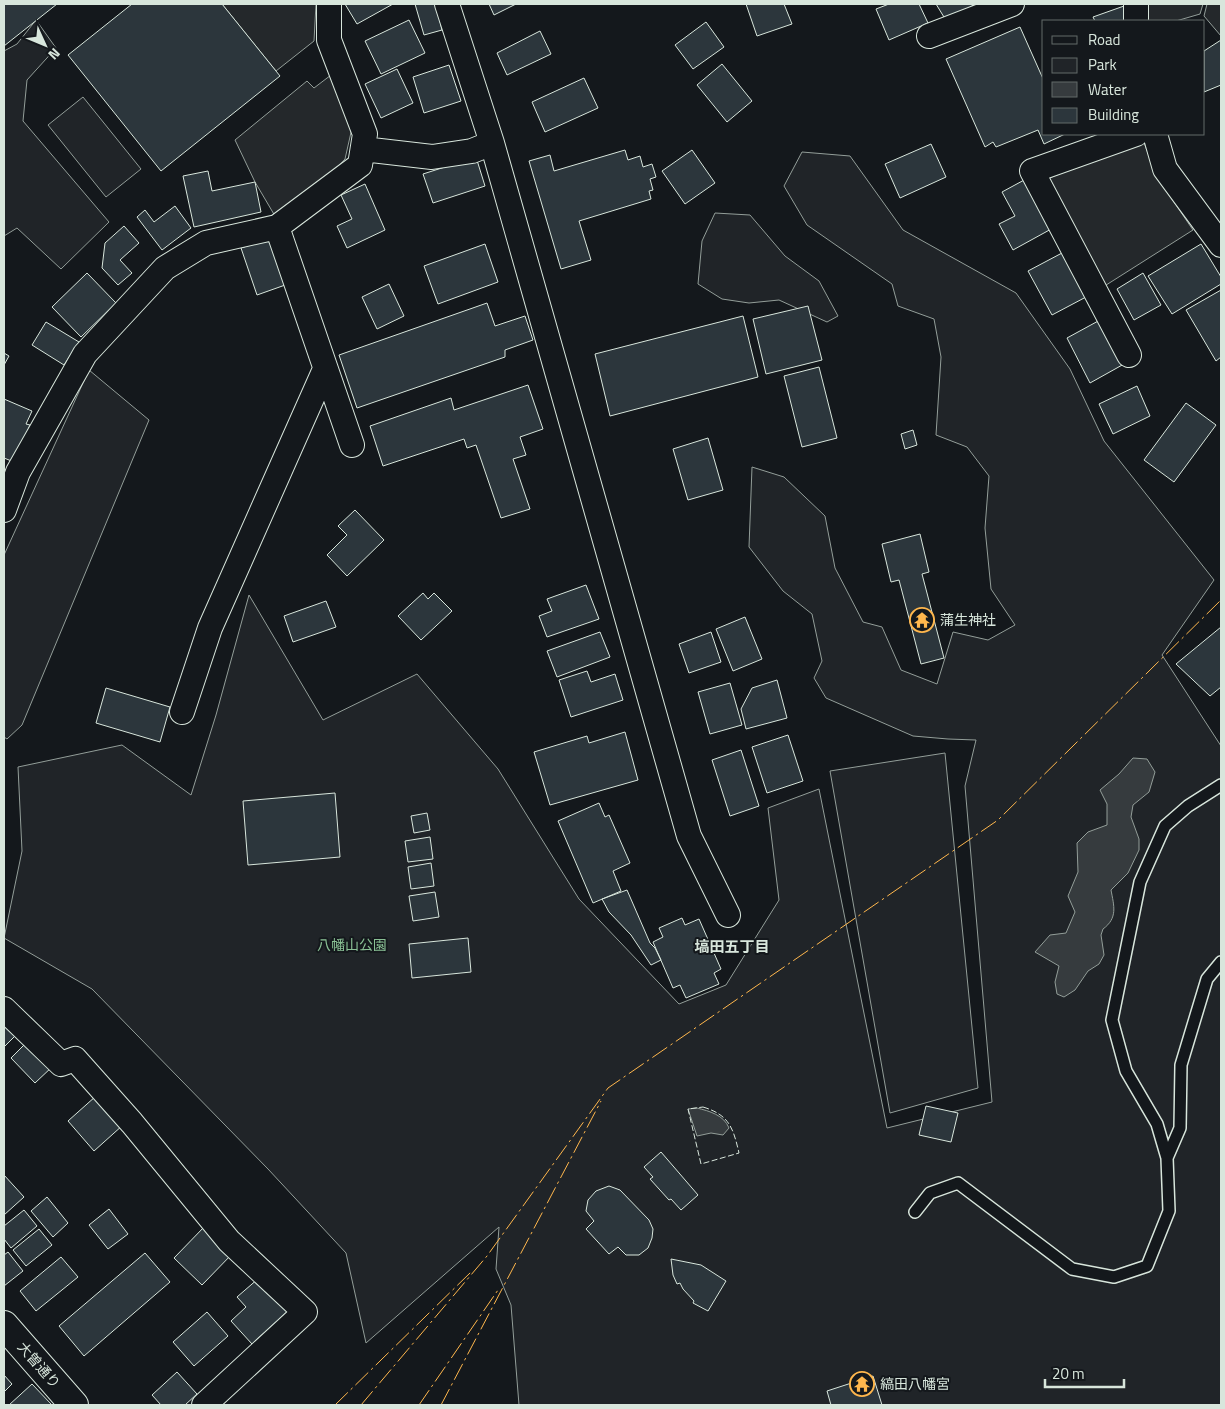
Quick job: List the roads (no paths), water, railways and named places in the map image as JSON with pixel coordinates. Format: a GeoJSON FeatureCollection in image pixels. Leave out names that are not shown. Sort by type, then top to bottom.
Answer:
{"type":"FeatureCollection","features":[{"type":"Feature","properties":{"kind":"street"},"geometry":{"type":"LineString","coordinates":[[4,510],[18,472],[86,354],[164,268],[206,243],[277,227],[360,165],[366,134],[329,40],[328,4]]}},
{"type":"Feature","properties":{"kind":"street"},"geometry":{"type":"LineString","coordinates":[[447,4],[492,144],[689,836],[728,915]]}},
{"type":"Feature","properties":{"kind":"street"},"geometry":{"type":"LineString","coordinates":[[929,36],[1012,4]]}},
{"type":"Feature","properties":{"kind":"street"},"geometry":{"type":"LineString","coordinates":[[1136,4],[1136,20]]}},
{"type":"Feature","properties":{"kind":"street"},"geometry":{"type":"LineString","coordinates":[[1129,355],[1032,171],[1133,135]]}},
{"type":"Feature","properties":{"kind":"street"},"geometry":{"type":"LineString","coordinates":[[1155,135],[1165,169],[1221,245]]}},
{"type":"Feature","properties":{"kind":"street"},"geometry":{"type":"LineString","coordinates":[[363,149],[432,157],[472,151],[492,144]]}},
{"type":"Feature","properties":{"kind":"street"},"geometry":{"type":"LineString","coordinates":[[277,227],[352,445]]}},
{"type":"Feature","properties":{"kind":"street"},"geometry":{"type":"LineString","coordinates":[[182,712],[210,628],[325,369]]}},
{"type":"Feature","properties":{"kind":"street"},"geometry":{"type":"LineString","coordinates":[[4,1009],[61,1064],[75,1059],[132,1123],[229,1241],[305,1312],[204,1405]]}},
{"type":"Feature","properties":{"kind":"street","name":"大曽通り"},"geometry":{"type":"LineString","coordinates":[[4,1325],[74,1405]]}},
{"type":"Feature","properties":{"kind":"lane"},"geometry":{"type":"LineString","coordinates":[[915,1212],[930,1193],[958,1182],[1072,1269],[1114,1277],[1147,1266],[1169,1211],[1167,1158],[1157,1124],[1126,1071],[1112,1020],[1140,882],[1165,826],[1188,806],[1221,785]]}},
{"type":"Feature","properties":{"kind":"lane"},"geometry":{"type":"LineString","coordinates":[[1167,1158],[1180,1128],[1181,1065],[1207,979],[1221,962]]}},
{"type":"Feature","properties":{"kind":"water"},"geometry":{"type":"Polygon","coordinates":[[[1133,758],[1147,759],[1155,772],[1149,792],[1133,805],[1131,817],[1139,839],[1139,850],[1128,873],[1111,890],[1114,911],[1111,921],[1103,929],[1101,935],[1104,955],[1099,964],[1088,971],[1075,990],[1064,997],[1057,994],[1055,982],[1059,966],[1035,952],[1050,935],[1066,933],[1075,912],[1068,896],[1078,872],[1077,843],[1088,832],[1107,825],[1107,804],[1100,790],[1119,774],[1133,758]]]}},
{"type":"Feature","properties":{"kind":"water"},"geometry":{"type":"Polygon","coordinates":[[[697,1108],[720,1117],[729,1128],[723,1135],[711,1133],[697,1136],[688,1109],[697,1108]]]}},
{"type":"Feature","properties":{"kind":"place","name":"蒲生神社"},"geometry":{"type":"Point","coordinates":[922,620]}},
{"type":"Feature","properties":{"kind":"place","name":"縞田八幡宮"},"geometry":{"type":"Point","coordinates":[862,1384]}},
{"type":"Feature","properties":{"kind":"district","name":"塙田五丁目"},"geometry":{"type":"Point","coordinates":[732,947]}},
{"type":"Feature","properties":{"kind":"park label","name":"八幡山公園"},"geometry":{"type":"Point","coordinates":[352,945]}}]}
